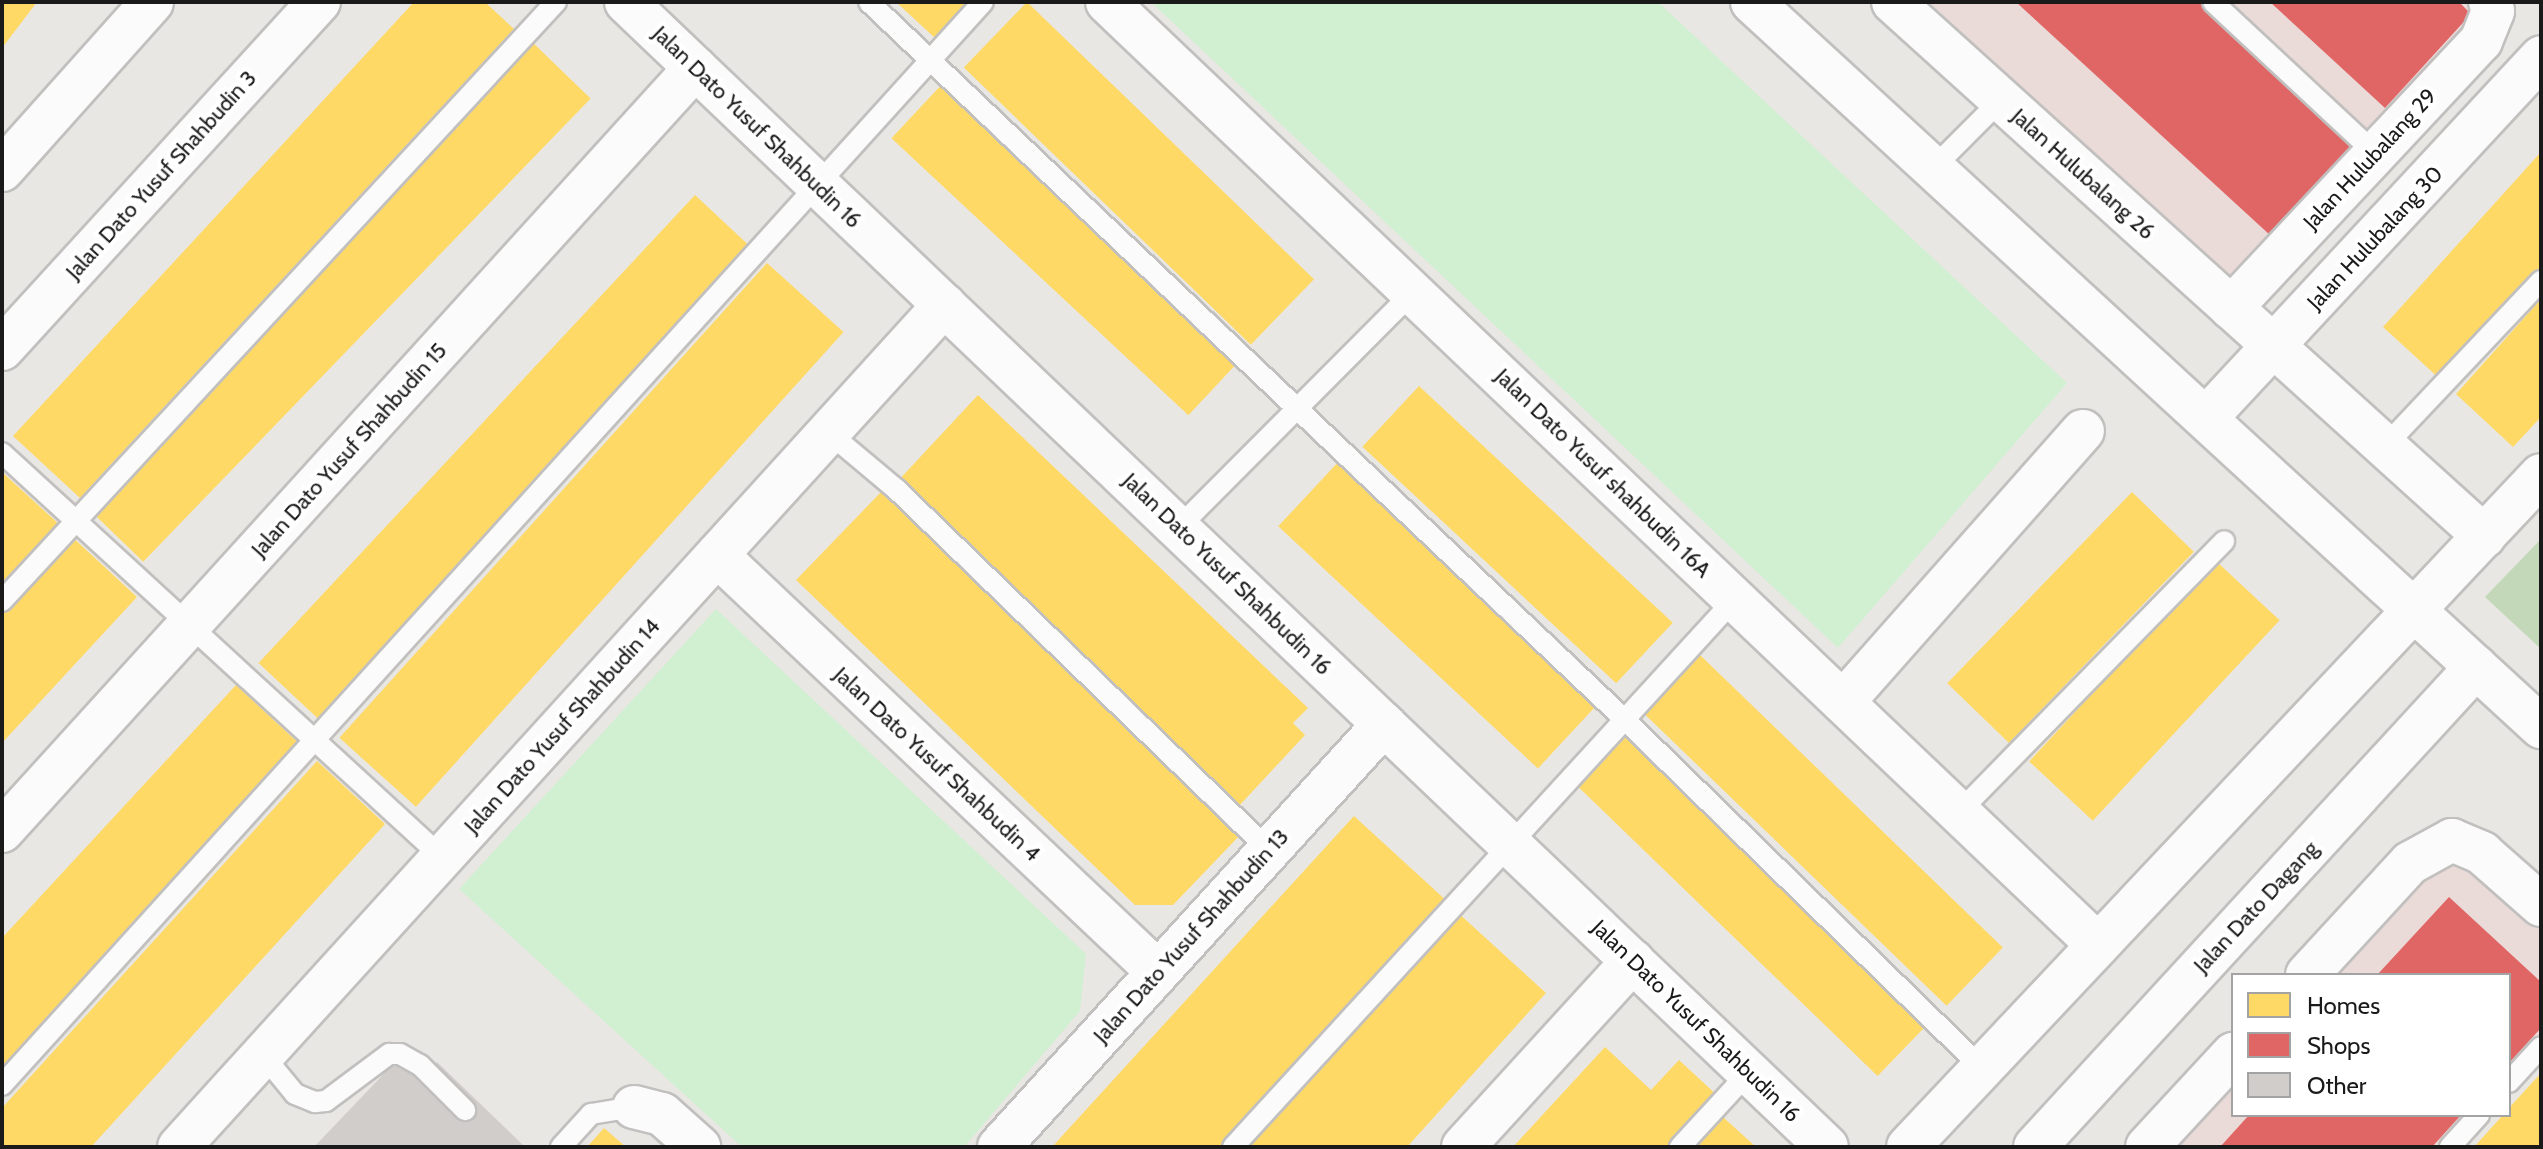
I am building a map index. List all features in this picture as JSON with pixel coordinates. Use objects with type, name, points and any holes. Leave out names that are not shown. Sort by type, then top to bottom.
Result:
[{"type":"street","name":"Jalan Dato Yusuf Shahbudin 3","points":[[2,349],[319,2]]},
{"type":"street","name":"Jalan Dato Yusuf Shahbudin 16","points":[[626,2],[1827,1147]]},
{"type":"street","name":"Jalan Dato Yusuf shahbudin 16A","points":[[1107,2],[2098,945]]},
{"type":"street","points":[[1752,2],[2541,727]]},
{"type":"street","name":"Jalan Hulubalang 26","points":[[1893,2],[2383,448],[2484,536]]},
{"type":"street","name":"Jalan Hulubalang 29","points":[[2231,308],[2481,41],[2493,11],[2490,2]]},
{"type":"street","points":[[8,152],[147,4]]},
{"type":"street","name":"Jalan Hulubalang 30","points":[[2207,417],[2541,57]]},
{"type":"street","name":"Jalan Dato Yusuf Shahbudin 15","points":[[2,831],[695,68]]},
{"type":"street","name":"Jalan Dato Yusuf Shahbudin 14","points":[[179,1147],[944,305]]},
{"type":"street","points":[[1843,702],[2083,431]]},
{"type":"street","points":[[1908,1147],[2541,475]]},
{"type":"street","name":"Jalan Dato Yusuf Shahbudin 4","points":[[717,555],[1158,972]]},
{"type":"street","name":"Jalan Dato Dagang","points":[[2035,1147],[2476,667]]},
{"type":"street","name":"Jalan Dato Yusuf Shahbudin 13","points":[[999,1147],[1384,724]]},
{"type":"street","points":[[2309,973],[2410,863],[2452,840],[2482,853],[2541,905]]},
{"type":"street","points":[[1463,1147],[1633,961]]},
{"type":"street","points":[[2147,1147],[2231,1056]]},
{"type":"street","points":[[634,1107],[662,1114],[699,1147]]},
{"type":"lane","points":[[2,601],[556,2]]},
{"type":"lane","points":[[869,2],[1623,718],[1982,1068]]},
{"type":"lane","points":[[2,1085],[820,187],[983,2]]},
{"type":"lane","points":[[2213,2],[2376,154]]},
{"type":"lane","points":[[1934,167],[2001,100]]},
{"type":"lane","points":[[2383,448],[2541,281]]},
{"type":"lane","points":[[1178,528],[1413,292]]},
{"type":"lane","points":[[828,432],[897,490],[1269,850]]},
{"type":"lane","points":[[2,453],[442,857]]},
{"type":"lane","points":[[1959,812],[2224,541]]},
{"type":"lane","points":[[1233,1147],[1508,842],[1735,599]]},
{"type":"lane","points":[[2511,1080],[2541,1047]]},
{"type":"lane","points":[[263,1055],[295,1094],[315,1102],[326,1101],[389,1054],[400,1054],[420,1065],[465,1110]]},
{"type":"lane","points":[[1680,1147],[1749,1072]]},
{"type":"lane","points":[[561,1147],[591,1114],[634,1107]]},
{"type":"lane","points":[[2450,1147],[2477,1117]]},
{"type":"shaded area","points":[[1915,2],[2474,2],[2467,35],[2232,287]]},
{"type":"shaded area","points":[[2453,856],[2477,867],[2541,926],[2541,1033],[2511,1066],[2511,973],[2329,973],[2421,874]]},
{"type":"shaded area","points":[[2231,1079],[2231,1117],[2463,1117],[2435,1147],[2168,1147]]},
{"type":"green space","points":[[1151,2],[1658,2],[2067,383],[1838,648]]},
{"type":"green space","points":[[2541,539],[2541,649],[2485,597]]},
{"type":"green space","points":[[716,609],[1086,954],[1080,1011],[964,1147],[742,1147],[459,889]]},
{"type":"building: Homes","points":[[2,2],[37,2],[2,48]]},
{"type":"building: Homes","points":[[414,2],[485,2],[514,29],[80,498],[13,436]]},
{"type":"building: Homes","points":[[896,2],[968,2],[935,38]]},
{"type":"building: Homes","points":[[1027,2],[1314,279],[1251,345],[964,67]]},
{"type":"building: Homes","points":[[528,38],[591,98],[143,562],[81,501]]},
{"type":"building: Homes","points":[[944,82],[1241,359],[1188,415],[891,138]]},
{"type":"building: Homes","points":[[2541,152],[2541,269],[2441,380],[2383,327]]},
{"type":"building: Homes","points":[[695,195],[758,254],[321,722],[259,663]]},
{"type":"building: Homes","points":[[767,263],[844,332],[416,807],[339,738]]},
{"type":"building: Homes","points":[[2541,299],[2541,417],[2513,447],[2456,394]]},
{"type":"building: Homes","points":[[1419,386],[1673,623],[1616,683],[1362,447]]},
{"type":"building: Homes","points":[[978,395],[1308,708],[1293,723],[1305,735],[1238,807],[896,483]]},
{"type":"building: Homes","points":[[1341,459],[1601,701],[1538,768],[1278,526]]},
{"type":"building: Homes","points":[[2,472],[61,526],[2,589]]},
{"type":"building: Homes","points":[[884,489],[1242,833],[1173,905],[1135,905],[796,580]]},
{"type":"building: Homes","points":[[2132,492],[2194,552],[2009,743],[1947,683]]},
{"type":"building: Homes","points":[[69,534],[137,597],[2,743],[2,607]]},
{"type":"building: Homes","points":[[2216,561],[2280,620],[2093,821],[2029,761]]},
{"type":"building: Homes","points":[[1700,655],[2003,947],[1947,1006],[1644,713]]},
{"type":"building: Homes","points":[[236,685],[305,749],[2,1076],[2,938]]},
{"type":"building: Homes","points":[[1629,733],[1929,1023],[1878,1076],[1578,786]]},
{"type":"building: Homes","points":[[317,761],[385,824],[91,1147],[2,1147],[2,1108]]},
{"type":"building: Homes","points":[[1354,816],[1449,903],[1227,1147],[1052,1147]]},
{"type":"building: Homes","points":[[1456,911],[1546,993],[1407,1147],[1241,1147]]},
{"type":"building: Homes","points":[[1605,1047],[1651,1090],[1679,1060],[1720,1098],[1675,1147],[1513,1147]]},
{"type":"building: Homes","points":[[2541,1073],[2541,1147],[2474,1147],[2501,1117],[2511,1117],[2511,1106]]},
{"type":"building: Homes","points":[[1723,1117],[1756,1147],[1696,1147]]},
{"type":"building: Homes","points":[[604,1128],[626,1147],[587,1147]]},
{"type":"building: Shops","points":[[2016,2],[2203,2],[2356,143],[2271,236]]},
{"type":"building: Shops","points":[[2270,2],[2459,2],[2471,14],[2385,108]]},
{"type":"building: Shops","points":[[2449,897],[2541,982],[2541,1028],[2511,1061],[2511,973],[2379,973]]},
{"type":"building: Shops","points":[[2247,1117],[2459,1117],[2432,1147],[2220,1147]]},
{"type":"building: Other","points":[[398,1059],[420,1080],[437,1062],[525,1147],[314,1147]]}]
